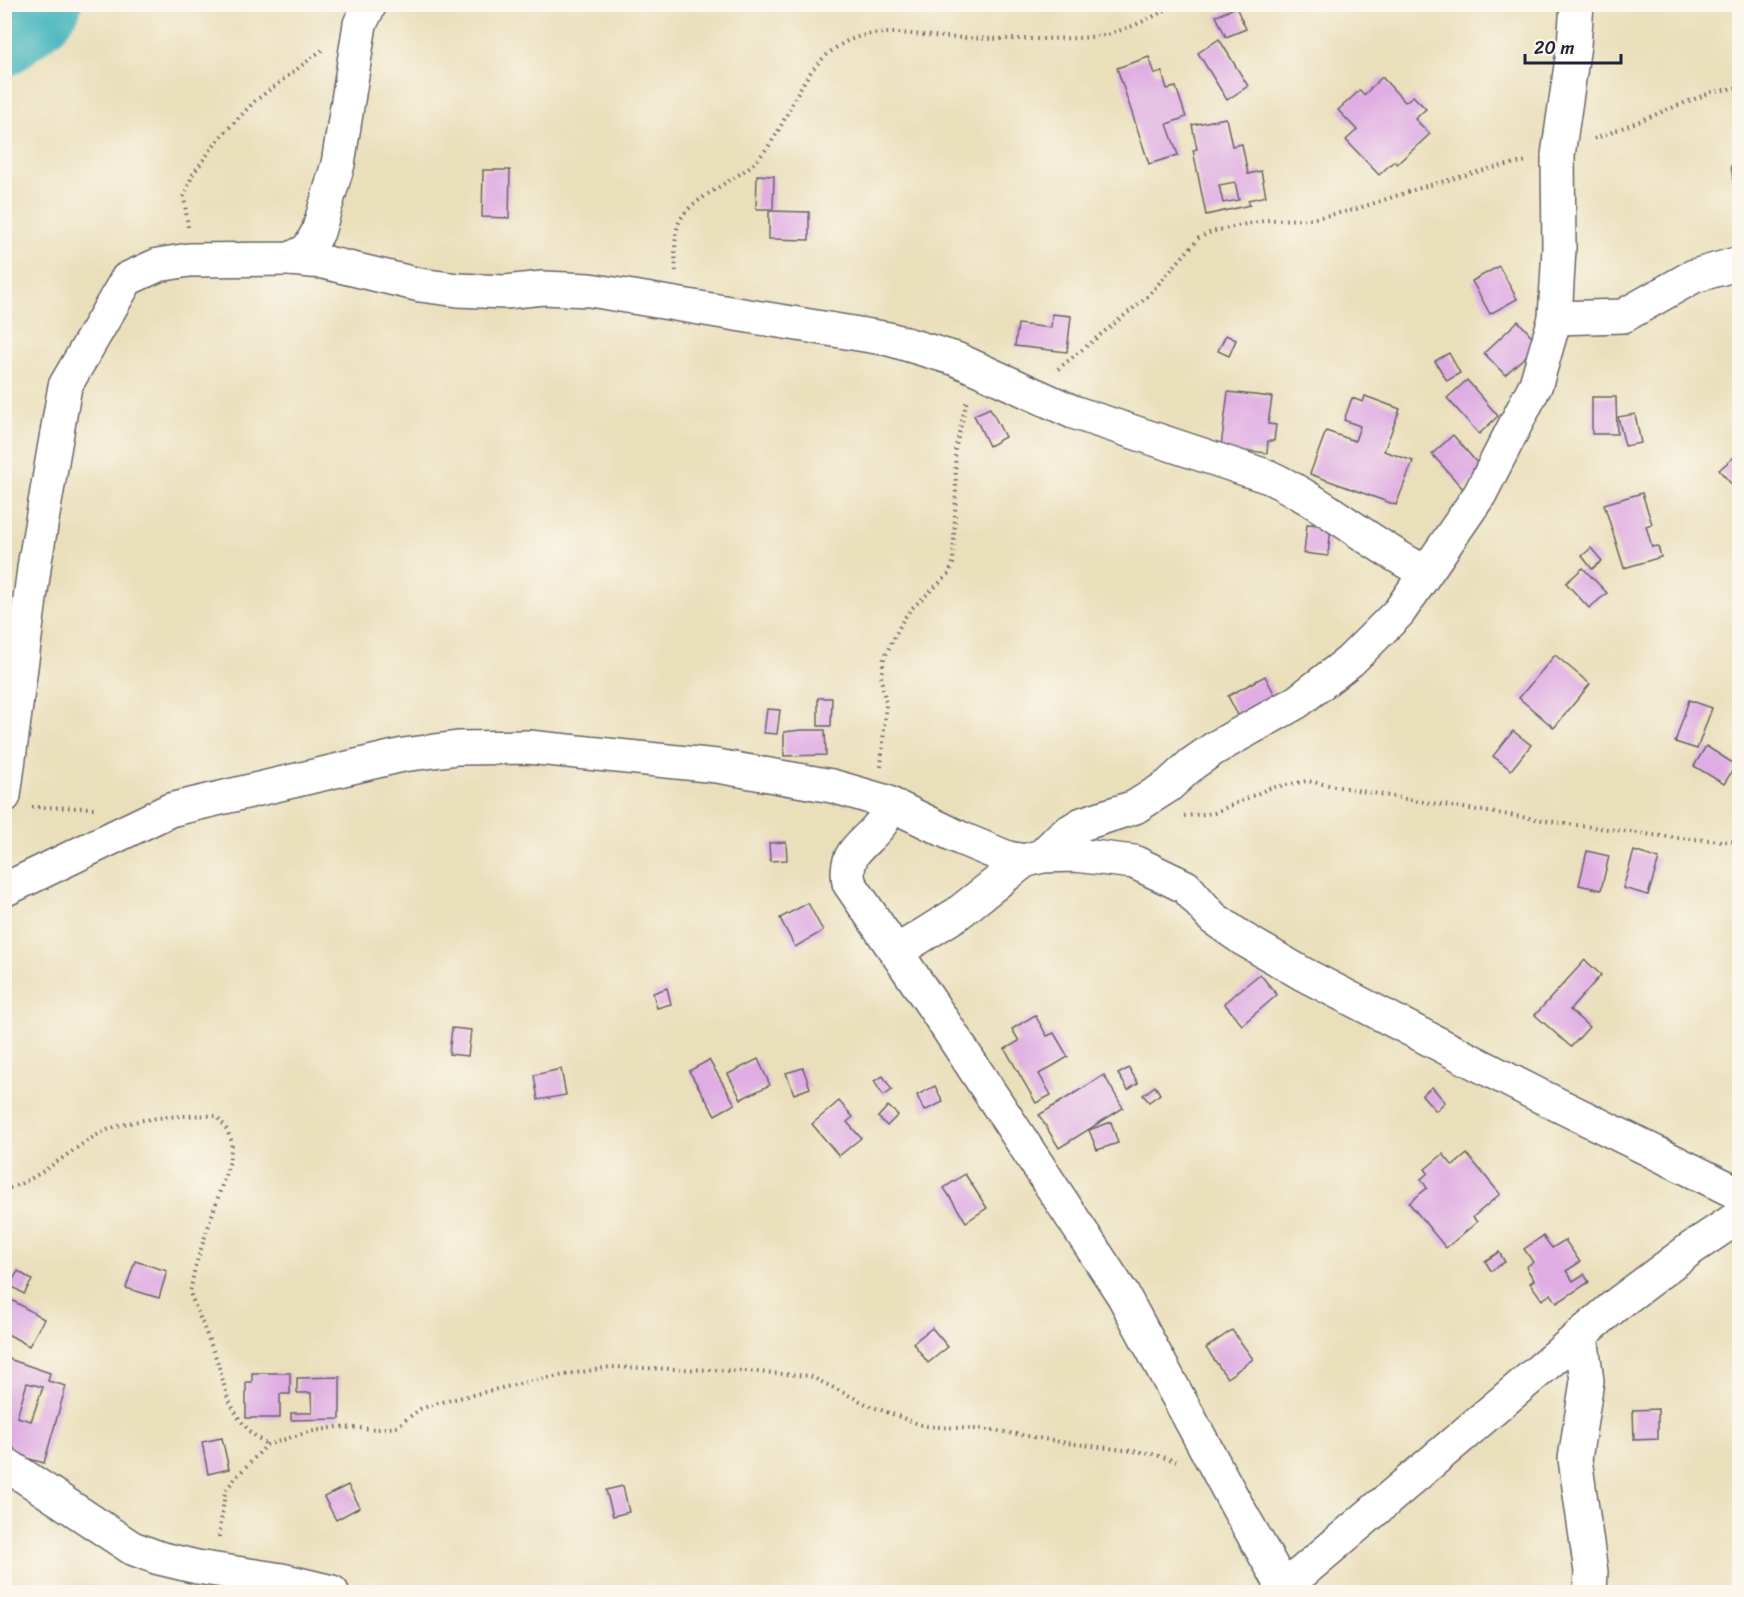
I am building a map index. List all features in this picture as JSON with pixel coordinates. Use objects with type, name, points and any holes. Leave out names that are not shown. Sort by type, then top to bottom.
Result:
[{"type":"street","points":[[896,952],[957,914],[1062,836],[1082,824],[1135,807],[1168,786],[1192,764],[1215,748],[1297,702],[1350,661],[1400,612],[1480,494],[1536,384],[1555,318],[1559,248],[1558,155],[1574,45],[1577,4]]},
{"type":"street","points":[[290,259],[308,250],[318,232],[338,164],[365,14]]},
{"type":"street","points":[[16,801],[35,561],[65,386],[127,279],[158,265],[189,260],[290,259],[323,262],[420,285],[458,290],[505,292],[543,288],[590,290],[889,339],[978,368],[1073,412],[1269,477],[1296,489],[1396,558],[1425,572]]},
{"type":"street","points":[[1555,318],[1623,316],[1694,276],[1740,263]]},
{"type":"street","points":[[4,890],[170,810],[404,756],[458,748],[528,747],[717,766],[832,786],[887,803],[1008,858],[1094,856],[1134,862],[1186,887],[1213,918],[1243,939],[1303,974],[1534,1093],[1740,1194]]},
{"type":"street","points":[[887,803],[883,821],[860,844],[847,870],[849,883],[1123,1295],[1282,1590],[1616,1305],[1692,1248],[1740,1216]]},
{"type":"street","points":[[1581,1336],[1587,1381],[1575,1459],[1591,1572],[1590,1593]]},
{"type":"street","points":[[4,1463],[132,1548],[159,1558],[214,1570],[282,1580],[332,1593]]},
{"type":"path","points":[[690,306],[676,273],[675,252],[679,224],[687,209],[753,164],[767,149],[805,78],[822,56],[856,37],[877,33],[987,40],[1082,38],[1107,34],[1131,26],[1175,4]]},
{"type":"path","points":[[1737,4],[1740,26]]},
{"type":"path","points":[[189,260],[188,221],[184,196],[193,174],[222,135],[255,101],[365,14]]},
{"type":"path","points":[[1031,392],[1146,298],[1199,237],[1246,224],[1269,220],[1311,219],[1353,210],[1488,168],[1558,155],[1712,92],[1740,87]]},
{"type":"path","points":[[887,803],[880,786],[886,704],[880,678],[884,658],[910,610],[949,574],[953,563],[955,450],[978,368]]},
{"type":"path","points":[[1135,807],[1166,816],[1214,813],[1270,788],[1307,782],[1561,823],[1677,838],[1740,842]]},
{"type":"path","points":[[16,801],[96,808]]},
{"type":"path","points":[[4,1190],[33,1176],[101,1132],[126,1124],[192,1114],[216,1116],[225,1126],[232,1142],[229,1164],[195,1267],[190,1293],[217,1360],[228,1399],[237,1417],[249,1431],[267,1445]]},
{"type":"path","points":[[214,1570],[225,1492],[235,1478],[267,1445],[308,1432],[338,1427],[378,1429],[396,1427],[420,1409],[438,1403],[531,1381],[610,1367],[745,1371],[810,1376],[868,1405],[924,1426],[993,1430],[1067,1443],[1149,1453],[1194,1466],[1222,1478]]},
{"type":"building","points":[[1236,7],[1246,29],[1226,37],[1216,16]]},
{"type":"building","points":[[1219,39],[1248,86],[1227,100],[1198,53]]},
{"type":"building","points":[[1149,57],[1155,74],[1162,72],[1167,89],[1176,87],[1186,117],[1167,124],[1178,155],[1149,164],[1117,68]]},
{"type":"building","points":[[1382,77],[1405,102],[1413,96],[1426,109],[1415,119],[1430,134],[1397,164],[1394,161],[1379,175],[1346,140],[1357,130],[1338,110],[1360,90],[1364,95]]},
{"type":"building","points":[[1226,118],[1232,146],[1242,144],[1248,174],[1261,171],[1266,196],[1248,200],[1250,205],[1206,215],[1193,150],[1197,149],[1192,125]],"holes":[[[1235,182],[1239,200],[1223,203],[1219,185]]]},
{"type":"building","points":[[1740,165],[1740,201],[1737,201],[1731,166]]},
{"type":"building","points":[[483,170],[510,170],[509,218],[482,217]]},
{"type":"building","points":[[757,175],[774,176],[773,209],[756,209]]},
{"type":"building","points":[[769,211],[809,212],[809,240],[769,239]]},
{"type":"building","points":[[1499,266],[1517,299],[1490,314],[1472,281]]},
{"type":"building","points":[[1052,314],[1071,316],[1067,352],[1015,346],[1018,324],[1051,328]]},
{"type":"building","points":[[1518,321],[1539,344],[1505,375],[1484,353]]},
{"type":"building","points":[[1226,335],[1236,340],[1229,356],[1218,351]]},
{"type":"building","points":[[1449,353],[1460,373],[1447,381],[1435,361]]},
{"type":"building","points":[[1467,380],[1498,416],[1479,434],[1447,398]]},
{"type":"building","points":[[1228,392],[1272,397],[1268,424],[1276,425],[1274,441],[1268,441],[1267,453],[1249,451],[1248,457],[1220,454]]},
{"type":"building","points":[[1365,396],[1400,409],[1384,451],[1413,461],[1396,505],[1310,474],[1326,431],[1355,441],[1360,426],[1344,420],[1352,398],[1363,402]]},
{"type":"building","points":[[1592,397],[1616,397],[1617,434],[1592,434]]},
{"type":"building","points":[[990,408],[1005,437],[989,446],[974,415]]},
{"type":"building","points":[[1635,414],[1641,443],[1625,446],[1618,417]]},
{"type":"building","points":[[1453,435],[1484,471],[1463,489],[1432,454]]},
{"type":"building","points":[[1740,452],[1740,482],[1734,487],[1719,470]]},
{"type":"building","points":[[1642,493],[1652,524],[1646,526],[1652,547],[1658,546],[1661,557],[1624,568],[1604,504]]},
{"type":"building","points":[[1307,524],[1331,526],[1328,556],[1304,553]]},
{"type":"building","points":[[1591,548],[1602,561],[1592,569],[1582,556]]},
{"type":"building","points":[[1583,568],[1607,593],[1589,608],[1566,583]]},
{"type":"building","points":[[1555,655],[1590,684],[1554,728],[1519,698]]},
{"type":"building","points":[[1265,676],[1279,703],[1242,723],[1228,696]]},
{"type":"building","points":[[818,698],[832,698],[831,726],[818,726]]},
{"type":"building","points":[[1689,700],[1712,708],[1697,749],[1675,742]]},
{"type":"building","points":[[767,709],[780,710],[777,734],[764,733]]},
{"type":"building","points":[[825,730],[826,755],[784,756],[784,732]]},
{"type":"building","points":[[1513,731],[1531,745],[1511,770],[1493,756]]},
{"type":"building","points":[[1706,746],[1736,765],[1724,784],[1694,766]]},
{"type":"building","points":[[786,842],[787,860],[770,861],[769,843]]},
{"type":"building","points":[[1587,851],[1609,856],[1601,890],[1579,885]]},
{"type":"building","points":[[1634,851],[1659,859],[1648,895],[1623,888]]},
{"type":"building","points":[[808,903],[823,931],[795,947],[780,918]]},
{"type":"building","points":[[1585,960],[1601,975],[1570,1010],[1589,1027],[1571,1047],[1535,1015]]},
{"type":"building","points":[[1260,974],[1277,995],[1242,1025],[1224,1003]]},
{"type":"building","points":[[667,988],[671,1004],[657,1008],[653,993]]},
{"type":"building","points":[[1035,1015],[1047,1036],[1054,1033],[1068,1057],[1039,1074],[1051,1095],[1036,1103],[1005,1049],[1019,1041],[1012,1029]]},
{"type":"building","points":[[452,1028],[471,1030],[468,1056],[449,1054]]},
{"type":"building","points":[[758,1059],[770,1085],[741,1099],[728,1074]]},
{"type":"building","points":[[709,1060],[735,1104],[715,1115],[689,1071]]},
{"type":"building","points":[[803,1068],[810,1088],[794,1094],[786,1073]]},
{"type":"building","points":[[1129,1068],[1138,1083],[1128,1090],[1118,1074]]},
{"type":"building","points":[[561,1069],[566,1095],[538,1100],[534,1075]]},
{"type":"building","points":[[1104,1075],[1123,1108],[1059,1148],[1039,1115]]},
{"type":"building","points":[[883,1076],[892,1090],[883,1096],[874,1081]]},
{"type":"building","points":[[935,1086],[943,1102],[924,1111],[917,1095]]},
{"type":"building","points":[[1155,1086],[1160,1094],[1149,1102],[1143,1095]]},
{"type":"building","points":[[1432,1087],[1445,1102],[1436,1111],[1422,1095]]},
{"type":"building","points":[[839,1101],[853,1117],[847,1122],[861,1138],[839,1156],[812,1124]]},
{"type":"building","points":[[888,1106],[898,1115],[887,1126],[878,1117]]},
{"type":"building","points":[[1111,1122],[1118,1143],[1097,1150],[1089,1130]]},
{"type":"building","points":[[1443,1154],[1453,1166],[1467,1154],[1500,1194],[1473,1217],[1477,1222],[1446,1248],[1409,1203],[1427,1188],[1421,1179],[1428,1173],[1425,1169]]},
{"type":"building","points":[[965,1174],[987,1208],[966,1222],[944,1188]]},
{"type":"building","points":[[1543,1236],[1552,1248],[1565,1240],[1580,1262],[1566,1271],[1573,1281],[1584,1274],[1589,1282],[1557,1303],[1551,1294],[1542,1300],[1530,1283],[1534,1280],[1526,1267],[1533,1262],[1524,1249]]},
{"type":"building","points":[[1499,1252],[1505,1262],[1491,1271],[1485,1261]]},
{"type":"building","points":[[135,1261],[167,1271],[159,1298],[126,1288]]},
{"type":"building","points":[[18,1271],[32,1280],[24,1294],[10,1285]]},
{"type":"building","points":[[5,1296],[44,1319],[29,1346],[4,1332]]},
{"type":"building","points":[[932,1328],[948,1347],[928,1363],[913,1343]]},
{"type":"building","points":[[1232,1330],[1253,1359],[1227,1378],[1206,1348]]},
{"type":"building","points":[[9,1359],[50,1373],[48,1381],[66,1386],[44,1463],[12,1454],[14,1448],[4,1445],[6,1436],[4,1435],[4,1375]],"holes":[[[27,1383],[43,1387],[31,1421],[17,1417]]]},
{"type":"building","points":[[252,1373],[290,1373],[290,1394],[280,1394],[280,1418],[246,1418],[246,1382],[252,1382]]},
{"type":"building","points":[[340,1377],[340,1419],[291,1420],[291,1413],[312,1413],[311,1393],[297,1393],[297,1378]]},
{"type":"building","points":[[1658,1409],[1658,1439],[1634,1440],[1633,1410]]},
{"type":"building","points":[[222,1438],[229,1469],[208,1474],[202,1442]]},
{"type":"building","points":[[348,1485],[360,1507],[336,1520],[324,1497]]},
{"type":"building","points":[[623,1486],[629,1512],[613,1516],[606,1490]]},
{"type":"waterway","points":[[4,48],[42,19],[53,4]]}]
